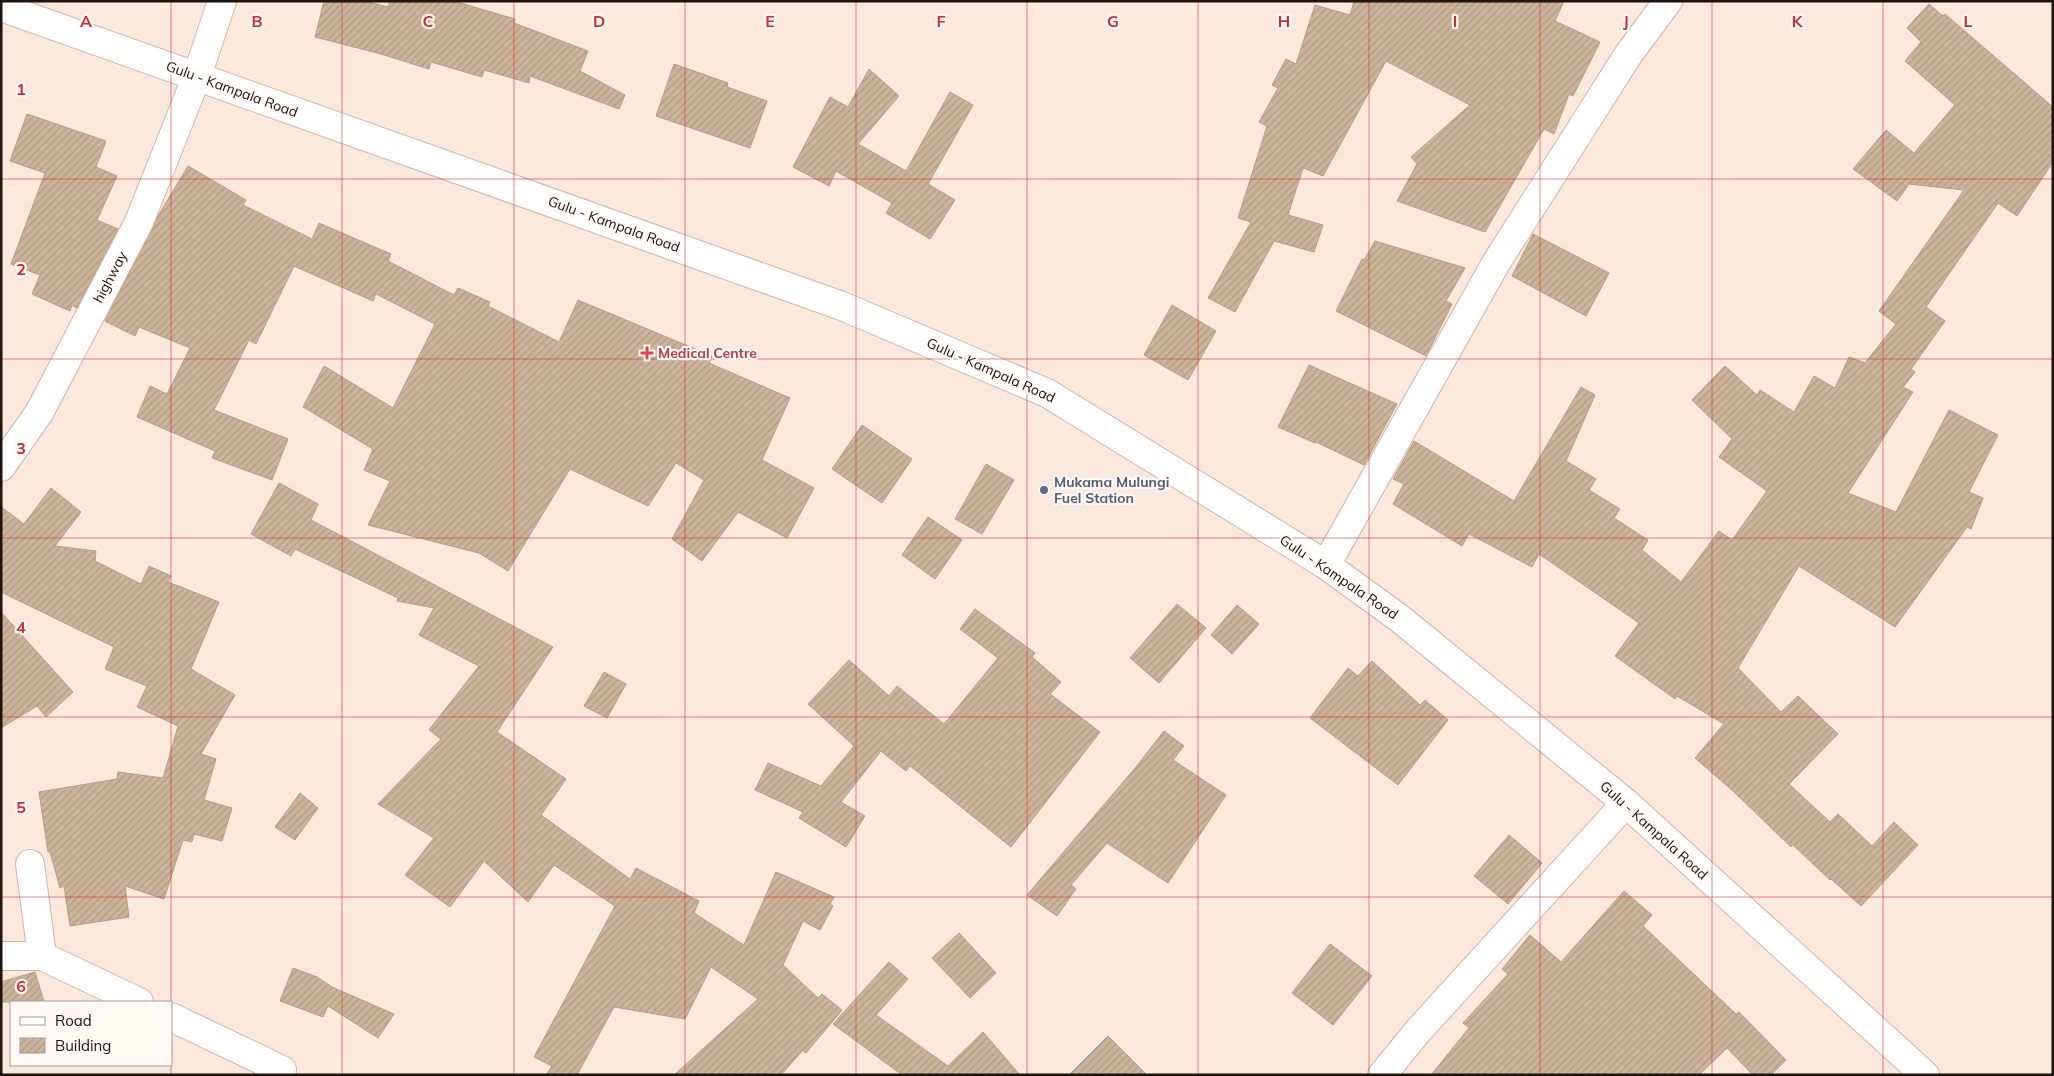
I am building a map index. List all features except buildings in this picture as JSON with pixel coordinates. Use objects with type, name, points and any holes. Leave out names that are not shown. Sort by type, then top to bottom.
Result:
[{"type":"main road","name":"highway","points":[[1,467],[39,413],[139,222],[197,76],[222,1]]},
{"type":"main road","points":[[1326,565],[1496,263],[1628,54],[1668,1]]},
{"type":"main road","name":"Gulu - Kampala Road","points":[[1,7],[842,306],[1047,393],[1326,565],[1399,618],[1626,803],[1924,1075]]},
{"type":"main road","points":[[1382,1075],[1418,1031],[1626,803]]},
{"type":"main road","points":[[30,864],[42,956]]},
{"type":"main road","points":[[1,956],[42,956],[137,1001]]},
{"type":"main road","points":[[172,1017],[282,1070]]},
{"type":"place","name":"Medical Centre","points":[[647,353]]},
{"type":"place","name":"Mukama Mulungi Fuel Station","points":[[1044,490]]}]
